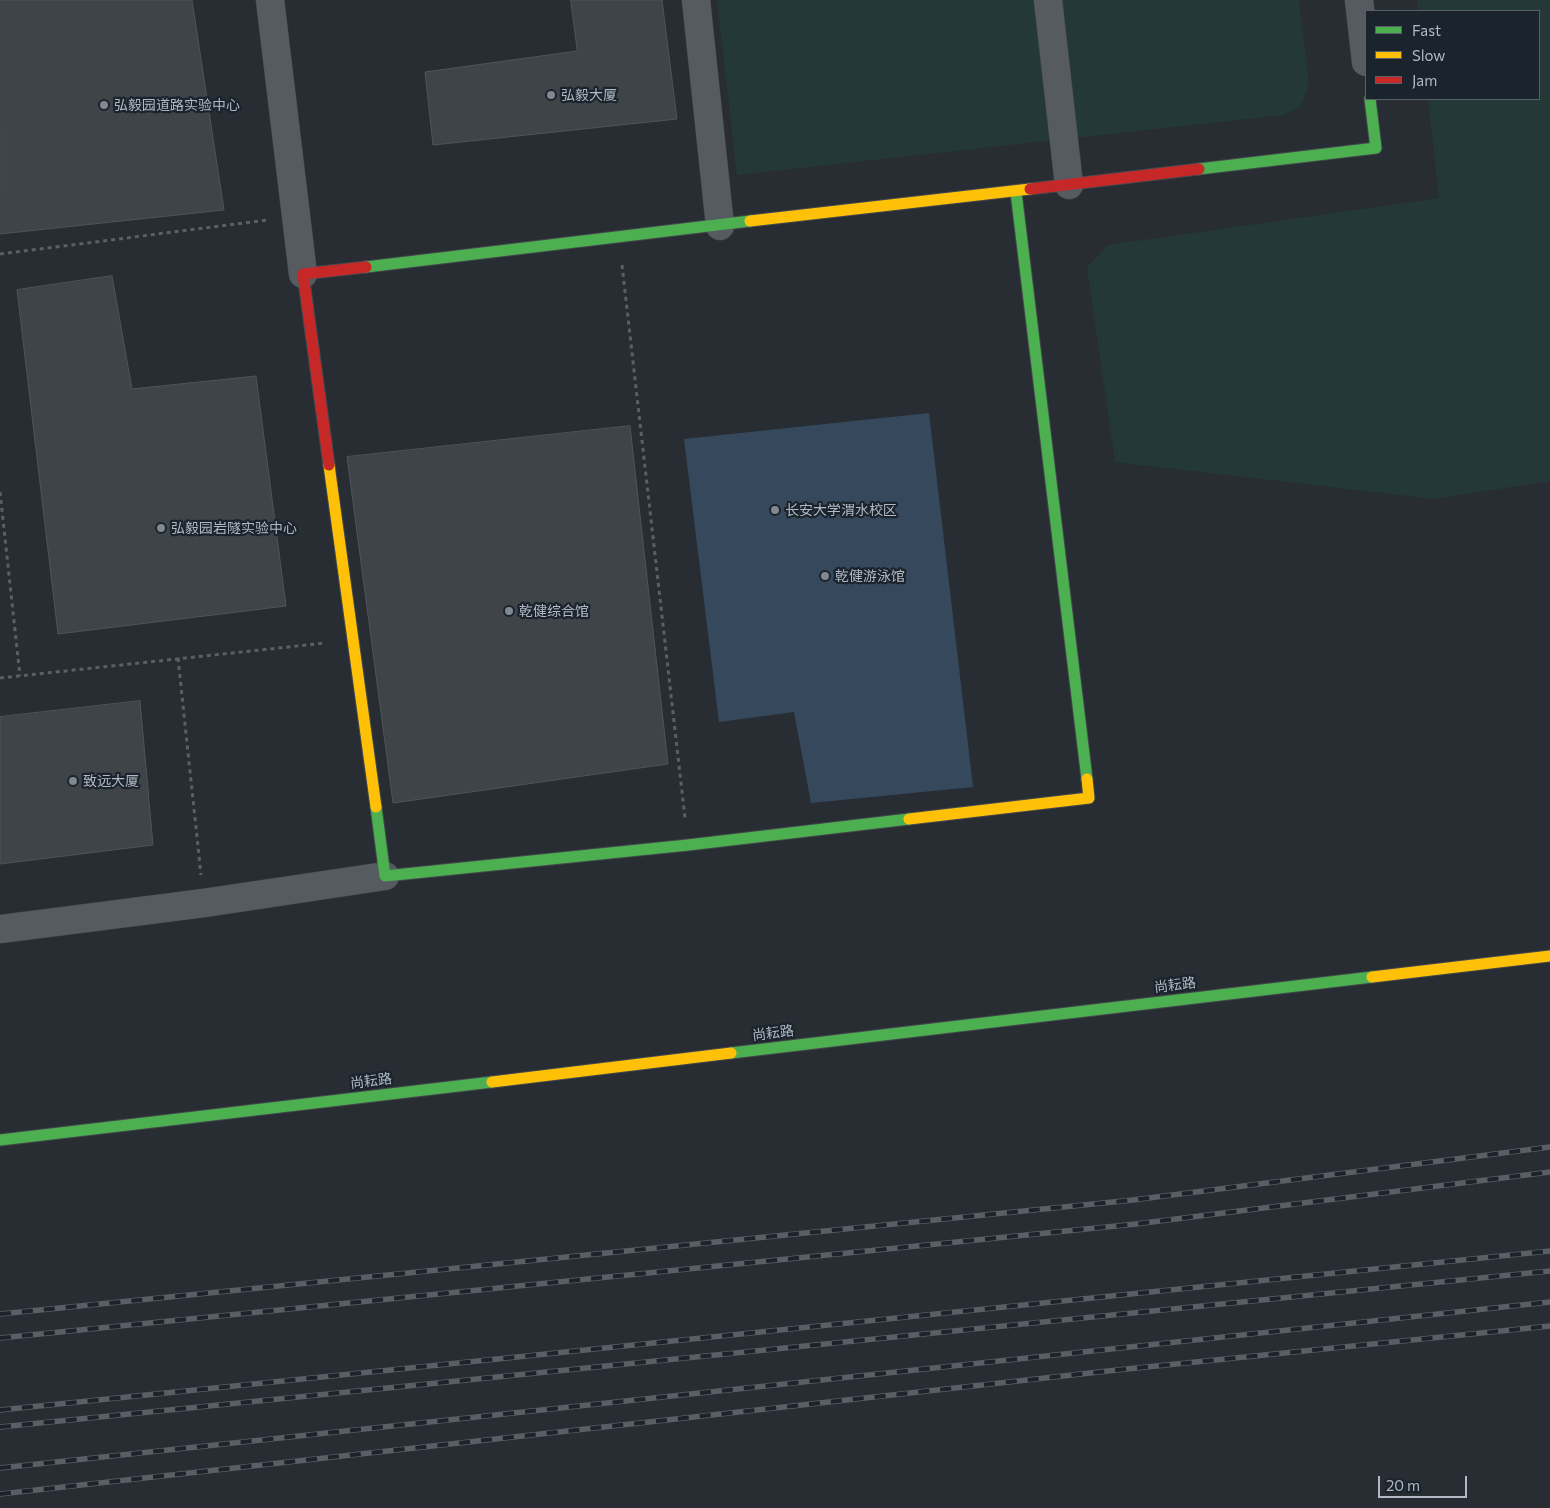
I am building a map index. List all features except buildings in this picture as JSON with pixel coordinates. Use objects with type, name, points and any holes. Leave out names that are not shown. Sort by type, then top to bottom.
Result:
[{"type":"street","points":[[270,0],[302,274],[385,876]]},
{"type":"street","points":[[696,0],[720,226]]},
{"type":"street","points":[[1048,0],[1069,185]]},
{"type":"street","points":[[1359,0],[1365,53]]},
{"type":"street","points":[[302,274],[1016,192],[1376,148],[1370,100]]},
{"type":"street","points":[[0,929],[204,903],[385,876],[688,845],[1089,798],[1016,192]]},
{"type":"street","name":"尚耘路","points":[[0,1140],[1550,956]]},
{"type":"path","points":[[0,254],[296,217]]},
{"type":"path","points":[[619,237],[688,845]]},
{"type":"path","points":[[0,492],[20,676]]},
{"type":"path","points":[[0,678],[353,640]]},
{"type":"path","points":[[178,658],[204,903]]},
{"type":"shaded area","points":[[717,0],[1299,0],[1309,84],[1301,106],[1283,115],[737,175]]},
{"type":"shaded area","points":[[1417,0],[1550,0],[1550,481],[1435,499],[1115,462],[1087,267],[1108,245],[1439,198],[1428,100],[1540,100],[1540,10],[1418,10]]},
{"type":"water","name":"乾健游泳馆","points":[[929,413],[973,787],[811,803],[794,712],[719,722],[684,439]]},
{"type":"railway","points":[[0,1314],[1133,1200],[1550,1147]]},
{"type":"railway","points":[[0,1338],[1136,1224],[1550,1172]]},
{"type":"railway","points":[[0,1410],[1550,1251]]},
{"type":"railway","points":[[0,1427],[1550,1271]]},
{"type":"railway","points":[[0,1468],[1550,1302]]},
{"type":"railway","points":[[0,1494],[1117,1370],[1550,1326]]},
{"type":"traffic: fast","points":[[1199,169],[1376,148],[1370,100]]},
{"type":"traffic: fast","points":[[1016,192],[1087,779]]},
{"type":"traffic: fast","points":[[366,267],[750,221]]},
{"type":"traffic: fast","points":[[376,807],[385,876],[688,845],[909,819]]},
{"type":"traffic: fast","points":[[731,1053],[1372,977]]},
{"type":"traffic: fast","points":[[0,1140],[492,1082]]},
{"type":"traffic: slow","points":[[750,221],[1030,189]]},
{"type":"traffic: slow","points":[[329,465],[376,807]]},
{"type":"traffic: slow","points":[[909,819],[1089,798],[1087,779]]},
{"type":"traffic: slow","points":[[1372,977],[1550,956]]},
{"type":"traffic: slow","points":[[492,1082],[731,1053]]},
{"type":"traffic: jam","points":[[1030,189],[1199,169]]},
{"type":"traffic: jam","points":[[329,465],[303,274],[366,267]]},
{"type":"place","name":"弘毅大厦","points":[[551,95]]},
{"type":"place","name":"弘毅园道路实验中心","points":[[104,105]]},
{"type":"place","name":"长安大学渭水校区","points":[[775,510]]},
{"type":"place","name":"弘毅园岩隧实验中心","points":[[161,528]]},
{"type":"place","name":"乾健游泳馆","points":[[825,576]]},
{"type":"place","name":"乾健综合馆","points":[[509,611]]},
{"type":"place","name":"致远大厦","points":[[73,781]]}]
